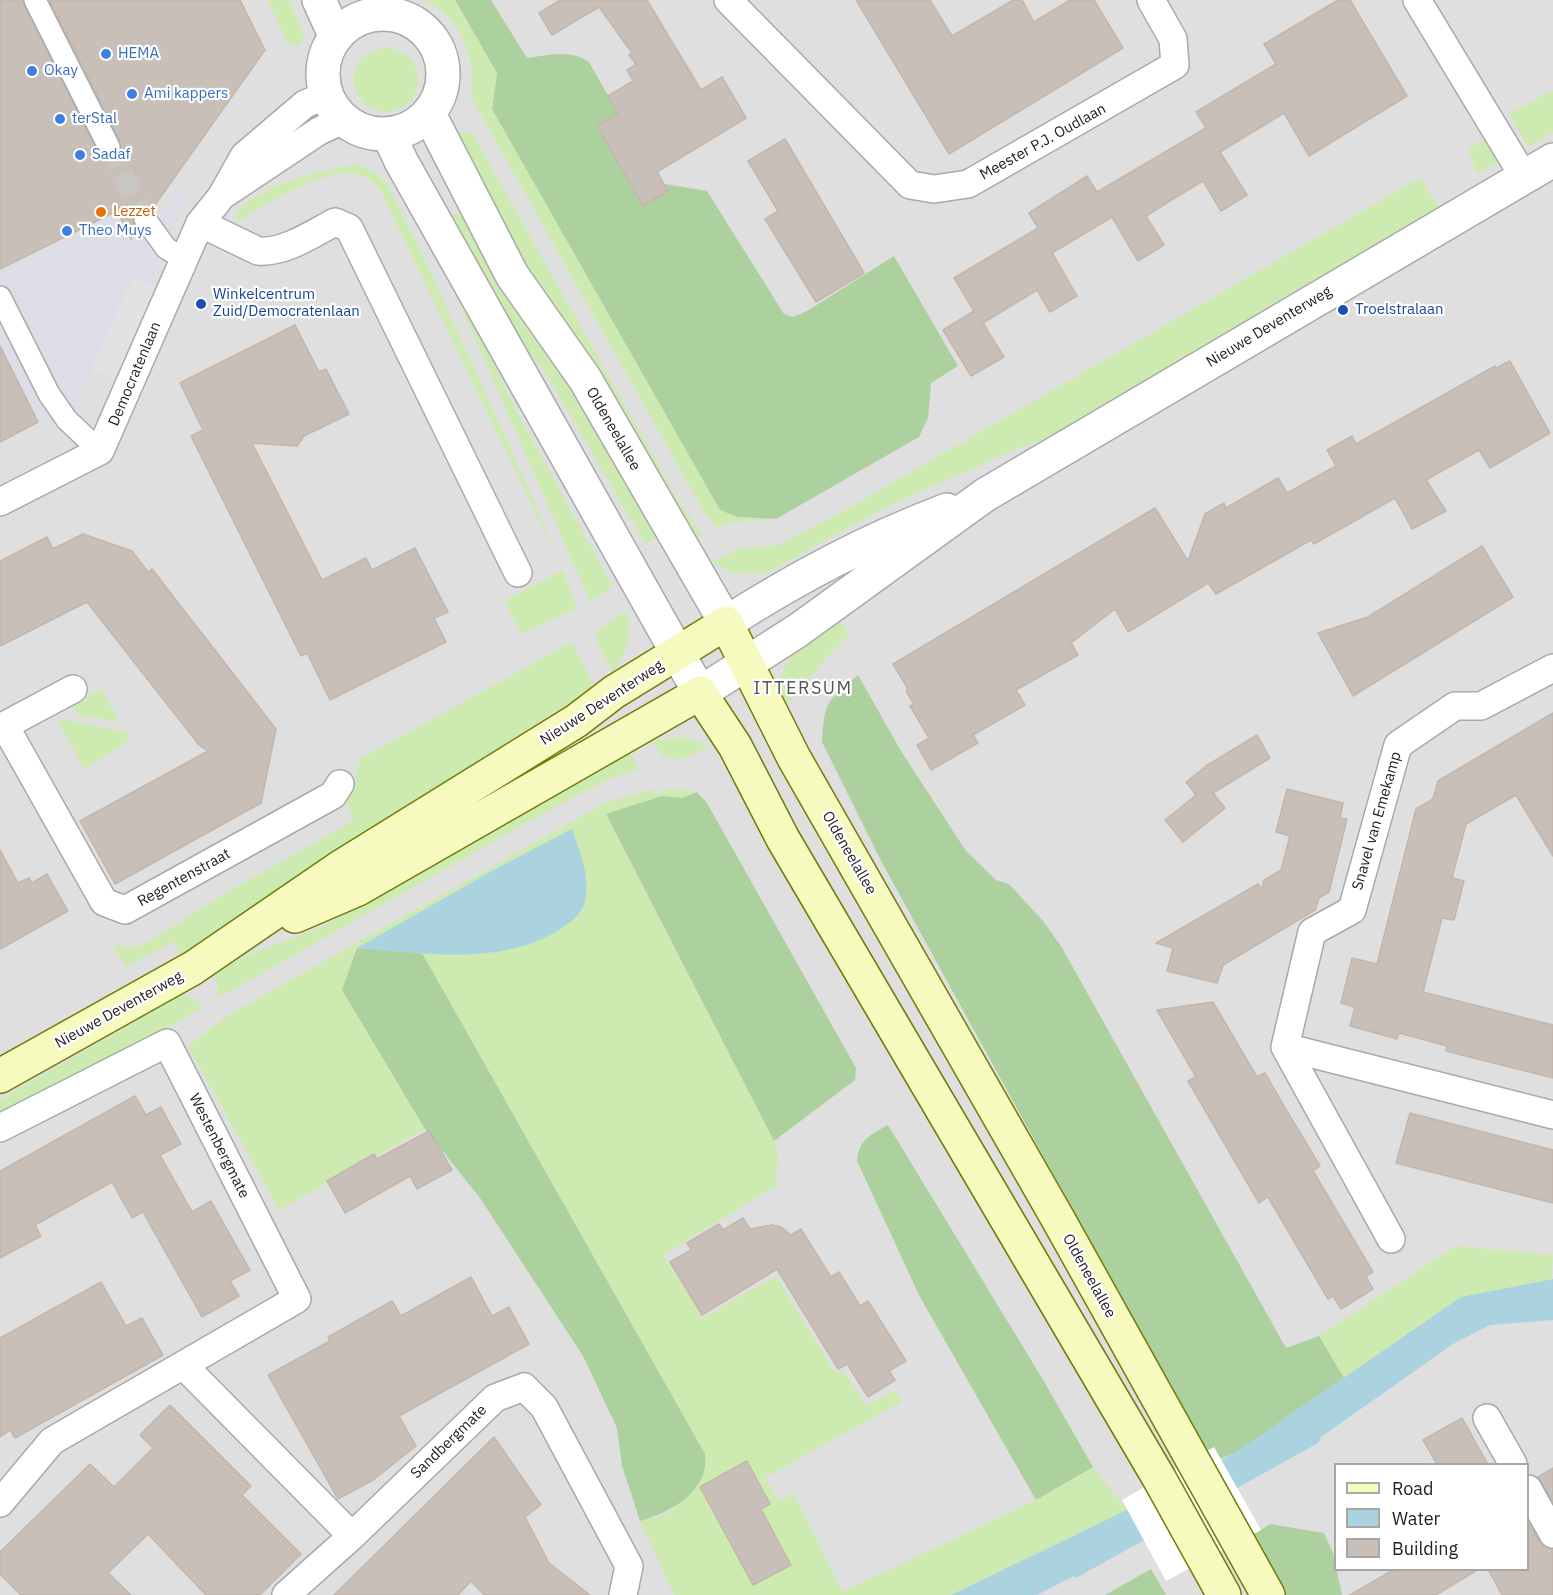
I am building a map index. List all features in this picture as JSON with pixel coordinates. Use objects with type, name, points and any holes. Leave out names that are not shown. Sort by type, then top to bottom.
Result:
[{"type":"main road","name":"Nieuwe Deventerweg","points":[[0,1076],[143,998],[236,941],[339,868],[576,722],[614,692],[726,623]]},
{"type":"main road","name":"Oldeneelallee","points":[[726,623],[794,758],[1058,1219],[1268,1595]]},
{"type":"main road","name":"Nieuwe Deventerweg","points":[[236,941],[358,889],[700,693]]},
{"type":"main road","points":[[700,693],[735,746],[783,839],[1159,1478],[1224,1595]]},
{"type":"street","points":[[35,0],[109,147]]},
{"type":"street","points":[[319,0],[335,35]]},
{"type":"street","name":"Meester P.J. Oudlaan","points":[[728,0],[910,185],[934,189],[968,184],[1175,65],[1173,39],[1150,0]]},
{"type":"street","points":[[1417,0],[1524,177]]},
{"type":"street","points":[[372,6],[416,22],[431,36],[441,55],[443,75],[439,96],[429,114],[411,128],[389,135],[364,132],[334,108],[322,67],[335,35],[372,6]]},
{"type":"street","name":"Democratenlaan","points":[[100,452],[200,223],[220,197],[244,156],[305,104],[334,108]]},
{"type":"street","name":"Oldeneelallee","points":[[429,114],[512,275],[585,380],[726,623]]},
{"type":"street","points":[[389,135],[700,693]]},
{"type":"street","name":"Nieuwe Deventerweg","points":[[700,693],[748,665],[908,553],[985,495],[1553,160]]},
{"type":"street","points":[[145,219],[166,248],[184,259]]},
{"type":"street","points":[[200,223],[258,251],[268,252],[280,250],[335,222],[349,228],[518,573]]},
{"type":"street","points":[[0,297],[49,394],[67,420],[100,452],[0,502]]},
{"type":"street","name":"Nieuwe Deventerweg","points":[[726,623],[789,582],[879,536],[985,495]]},
{"type":"street","name":"Snavel van Emekamp","points":[[1285,1047],[1312,932],[1352,910],[1398,745],[1455,706],[1481,706],[1553,668]]},
{"type":"street","name":"Regentenstraat","points":[[73,689],[3,727],[104,902],[125,910],[333,795],[340,784]]},
{"type":"street","name":"Westenbergmate","points":[[0,1128],[167,1043],[297,1299],[52,1440],[0,1503]]},
{"type":"street","points":[[1285,1047],[1553,1115]]},
{"type":"street","points":[[1285,1047],[1391,1239]]},
{"type":"street","points":[[184,1366],[352,1536]]},
{"type":"street","name":"Sandbergmate","points":[[286,1595],[352,1536],[495,1398],[524,1387],[544,1407],[629,1566],[623,1595]]},
{"type":"street","points":[[1487,1418],[1512,1463]]},
{"type":"street","points":[[1529,1492],[1553,1534]]},
{"type":"shaded area","points":[[0,0],[1553,0],[1553,1595],[0,1595]]},
{"type":"shaded area","points":[[179,193],[186,199],[150,284],[132,278],[90,370],[75,413],[56,429],[49,417],[38,422],[0,346],[0,257],[116,210],[131,239],[151,228]]},
{"type":"shaded area","points":[[132,277],[156,286],[115,380],[90,370]]},
{"type":"green space","points":[[268,0],[289,0],[304,36],[299,46],[287,43]]},
{"type":"green space","points":[[424,0],[454,0],[497,73],[492,109],[720,510],[759,519],[776,519],[728,523],[717,528],[704,512],[471,97],[471,68],[464,41],[448,17]]},
{"type":"green space","points":[[455,0],[491,0],[527,58],[567,54],[589,62],[658,183],[707,191],[784,314],[793,317],[807,311],[894,256],[958,366],[931,383],[928,418],[919,437],[776,519],[738,517],[720,510],[492,109],[497,73]]},
{"type":"green space","points":[[380,48],[392,48],[409,57],[416,68],[418,80],[416,92],[409,103],[392,112],[380,112],[368,107],[359,98],[354,86],[354,74],[359,62],[368,53]]},
{"type":"green space","points":[[1553,90],[1553,132],[1528,147],[1509,114]]},
{"type":"green space","points":[[459,131],[472,133],[676,496],[702,535],[691,544],[541,297],[452,142]]},
{"type":"green space","points":[[1490,135],[1502,159],[1477,174],[1468,150]]},
{"type":"green space","points":[[359,164],[376,174],[388,186],[420,249],[525,480],[560,563],[380,190],[366,178],[352,174],[336,175],[300,186],[238,221],[236,212],[249,201],[278,185],[293,179]]},
{"type":"green space","points":[[1420,178],[1441,210],[1063,434],[1022,447],[888,506],[765,574],[734,573],[711,562],[739,549],[778,545],[833,517]]},
{"type":"green space","points":[[466,210],[551,347],[659,536],[645,544],[548,377],[495,306],[446,218]]},
{"type":"green space","points":[[455,284],[517,412],[613,587],[590,601],[455,293]]},
{"type":"green space","points":[[563,570],[576,609],[521,634],[504,601]]},
{"type":"green space","points":[[626,611],[629,628],[627,643],[622,658],[613,673],[596,642],[598,630]]},
{"type":"green space","points":[[837,616],[850,635],[840,643],[783,707],[780,690],[781,676],[786,664],[802,644]]},
{"type":"green space","points":[[572,642],[593,683],[574,711],[181,956],[174,942],[126,967],[112,945],[136,947],[146,943],[226,893],[353,821],[346,799],[354,792],[360,759]]},
{"type":"green space","points":[[858,675],[901,751],[966,851],[996,880],[1009,884],[1043,921],[1061,946],[1286,1348],[1319,1336],[1344,1378],[1236,1452],[1220,1459],[1205,1451],[880,859],[822,742],[826,709],[834,696]]},
{"type":"green space","points":[[102,689],[119,722],[78,715],[72,705]]},
{"type":"green space","points":[[61,719],[127,732],[130,740],[84,769],[58,721]]},
{"type":"green space","points":[[677,737],[693,739],[709,747],[681,760],[662,756],[652,741]]},
{"type":"green space","points":[[629,751],[639,769],[605,781],[530,821],[219,998],[215,974],[245,956],[324,926]]},
{"type":"green space","points":[[652,789],[656,793],[672,789],[697,792],[682,798],[662,796],[606,815],[774,1141],[778,1155],[776,1186],[663,1255],[703,1318],[776,1276],[835,1373],[844,1372],[867,1406],[896,1390],[901,1402],[764,1478],[779,1501],[794,1494],[842,1592],[1036,1500],[1093,1467],[1127,1510],[951,1595],[674,1595],[640,1521],[663,1515],[685,1497],[698,1480],[705,1462],[705,1454],[422,953],[494,952],[587,882],[572,829],[497,868],[357,948],[342,990],[425,1129],[279,1210],[188,1046],[227,1016],[605,803]]},
{"type":"green space","points":[[697,792],[707,803],[856,1068],[855,1080],[774,1141],[606,814],[662,796],[682,798]]},
{"type":"green space","points":[[357,948],[422,953],[705,1454],[705,1467],[701,1479],[695,1489],[675,1506],[640,1521],[622,1466],[617,1428],[583,1356],[480,1198],[425,1129],[342,990]]},
{"type":"green space","points":[[183,994],[196,1000],[202,1008],[0,1121],[0,1100]]},
{"type":"green space","points":[[888,1125],[1042,1378],[1093,1467],[1036,1500],[920,1297],[857,1161],[860,1148],[867,1138]]},
{"type":"green space","points":[[1456,1246],[1553,1255],[1551,1280],[1461,1297],[1344,1378],[1319,1336]]},
{"type":"green space","points":[[1270,1524],[1324,1533],[1333,1553],[1334,1571],[1337,1571],[1342,1595],[1281,1595],[1249,1537]]},
{"type":"green space","points":[[1151,1569],[1166,1595],[1105,1595]]},
{"type":"water","points":[[572,829],[586,876],[584,905],[571,921],[543,938],[519,947],[465,954],[410,953],[357,948],[497,868]]},
{"type":"water","points":[[1553,1279],[1553,1320],[1490,1325],[1453,1344],[1321,1437],[1318,1443],[1076,1578],[1074,1576],[1037,1595],[951,1595],[1127,1510],[1236,1452],[1461,1297]]},
{"type":"pier","points":[[1214,1447],[1261,1530],[1166,1581],[1122,1500]]},
{"type":"building","points":[[0,0],[22,0],[98,153],[109,160],[120,153],[120,141],[49,0],[240,0],[265,50],[152,209],[143,206],[134,213],[132,221],[137,230],[131,239],[117,211],[0,269]]},
{"type":"building","points":[[560,0],[647,0],[701,90],[722,77],[746,118],[657,172],[668,191],[643,206],[597,126],[618,113],[608,96],[633,81],[627,70],[636,64],[629,55],[632,53],[599,7],[552,35],[539,13]]},
{"type":"building","points":[[856,0],[930,0],[952,36],[1013,0],[1022,0],[1034,22],[1070,0],[1094,0],[1123,48],[949,154]]},
{"type":"building","points":[[1338,0],[1350,0],[1407,96],[1309,156],[1284,113],[1220,152],[1247,195],[1221,211],[1203,181],[1173,199],[1146,216],[1164,245],[1138,261],[1112,217],[1052,253],[1077,296],[1050,312],[1037,290],[983,323],[1004,357],[971,376],[943,330],[974,311],[954,278],[1038,228],[1029,213],[1087,176],[1097,192],[1206,128],[1196,112],[1276,64],[1264,44]]},
{"type":"building","points":[[785,139],[864,273],[816,302],[765,219],[778,211],[748,161]]},
{"type":"building","points":[[295,325],[319,372],[326,369],[349,414],[304,436],[297,446],[252,443],[322,580],[366,558],[372,570],[415,548],[448,612],[434,618],[446,642],[330,700],[307,653],[301,656],[191,436],[203,430],[180,383]]},
{"type":"building","points":[[0,346],[38,422],[0,442]]},
{"type":"building","points":[[1510,361],[1550,433],[1490,468],[1479,450],[1426,480],[1446,511],[1412,529],[1395,498],[1314,544],[1311,540],[1216,594],[1208,583],[1128,632],[1115,609],[1071,643],[1078,655],[1016,690],[1025,705],[973,735],[978,743],[931,770],[917,745],[929,738],[910,706],[914,704],[906,691],[908,689],[893,664],[1155,508],[1188,561],[1205,514],[1224,503],[1226,508],[1278,478],[1287,493],[1336,466],[1327,450],[1352,436],[1356,444],[1495,366],[1496,368]]},
{"type":"building","points":[[83,534],[132,551],[148,572],[152,569],[276,729],[261,803],[115,884],[80,821],[208,751],[199,745],[87,602],[0,646],[0,561],[47,537],[53,549]]},
{"type":"building","points":[[1482,546],[1513,597],[1353,696],[1318,633],[1368,617]]},
{"type":"building","points":[[1553,713],[1553,856],[1516,795],[1466,824],[1452,878],[1464,881],[1454,920],[1442,918],[1423,992],[1553,1025],[1553,1078],[1446,1051],[1447,1046],[1399,1033],[1397,1039],[1350,1026],[1355,1007],[1341,1003],[1352,958],[1377,964],[1416,809],[1433,799],[1438,781]]},
{"type":"building","points":[[1257,735],[1270,758],[1213,793],[1225,808],[1183,842],[1165,820],[1196,795],[1186,782],[1206,766]]},
{"type":"building","points":[[1287,789],[1343,803],[1340,818],[1347,819],[1329,892],[1319,898],[1315,910],[1223,965],[1217,983],[1167,971],[1173,948],[1156,943],[1258,884],[1262,889],[1264,880],[1281,870],[1290,836],[1276,832]]},
{"type":"building","points":[[0,850],[18,883],[29,878],[32,883],[47,874],[68,911],[0,949]]},
{"type":"building","points":[[1213,1002],[1257,1077],[1265,1073],[1320,1166],[1313,1171],[1373,1272],[1366,1277],[1373,1289],[1341,1309],[1333,1296],[1328,1299],[1268,1197],[1259,1203],[1188,1081],[1196,1077],[1157,1010]]},
{"type":"building","points":[[135,1096],[146,1115],[161,1107],[181,1144],[160,1155],[192,1212],[211,1201],[250,1270],[230,1281],[239,1296],[202,1317],[143,1212],[132,1218],[112,1182],[35,1225],[41,1236],[0,1258],[0,1171]]},
{"type":"building","points":[[1410,1113],[1553,1150],[1553,1203],[1396,1163]]},
{"type":"building","points":[[429,1131],[452,1170],[417,1189],[410,1176],[345,1213],[327,1181],[374,1154],[377,1159]]},
{"type":"building","points":[[743,1218],[750,1229],[772,1225],[781,1227],[791,1235],[801,1229],[831,1277],[839,1272],[860,1306],[868,1301],[906,1361],[889,1371],[895,1380],[868,1397],[847,1364],[838,1369],[777,1269],[702,1315],[670,1262],[691,1250],[687,1243],[719,1224],[723,1230]]},
{"type":"building","points":[[471,1277],[492,1316],[509,1307],[529,1344],[399,1416],[416,1446],[373,1480],[338,1499],[268,1375],[330,1341],[328,1337],[392,1301],[401,1316]]},
{"type":"building","points":[[101,1282],[126,1326],[142,1318],[163,1355],[15,1438],[10,1430],[0,1437],[0,1338]]},
{"type":"building","points":[[170,1405],[251,1486],[242,1495],[301,1554],[260,1595],[206,1595],[148,1534],[108,1573],[131,1595],[21,1595],[0,1574],[0,1552],[90,1464],[114,1487],[153,1448],[140,1435]]},
{"type":"building","points":[[1462,1418],[1487,1463],[1436,1463],[1423,1440]]},
{"type":"building","points":[[494,1437],[541,1505],[525,1517],[549,1563],[590,1595],[484,1595],[471,1581],[458,1595],[334,1595]]},
{"type":"building","points":[[747,1461],[770,1504],[761,1509],[791,1565],[753,1585],[700,1487]]},
{"type":"building","points":[[1553,1468],[1553,1502],[1538,1477]]},
{"type":"building","points":[[1529,1524],[1540,1542],[1553,1550],[1553,1595],[1502,1595],[1489,1571],[1529,1571]]},
{"type":"building","points":[[1392,1571],[1476,1571],[1436,1595],[1350,1595]]},
{"type":"tunnel","points":[[109,147],[145,219]]},
{"type":"place","name":"HEMA","points":[[106,54]]},
{"type":"place","name":"Okay","points":[[32,71]]},
{"type":"place","name":"Ami kappers","points":[[132,94]]},
{"type":"place","name":"terStal","points":[[60,119]]},
{"type":"place","name":"Sadaf","points":[[80,155]]},
{"type":"place","name":"Lezzet","points":[[101,212]]},
{"type":"place","name":"Theo Muys","points":[[67,231]]},
{"type":"place","name":"Winkelcentrum Zuid/Democratenlaan","points":[[201,304]]},
{"type":"place","name":"Troelstralaan","points":[[1343,310]]},
{"type":"district","name":"ITTERSUM","points":[[803,689]]}]
